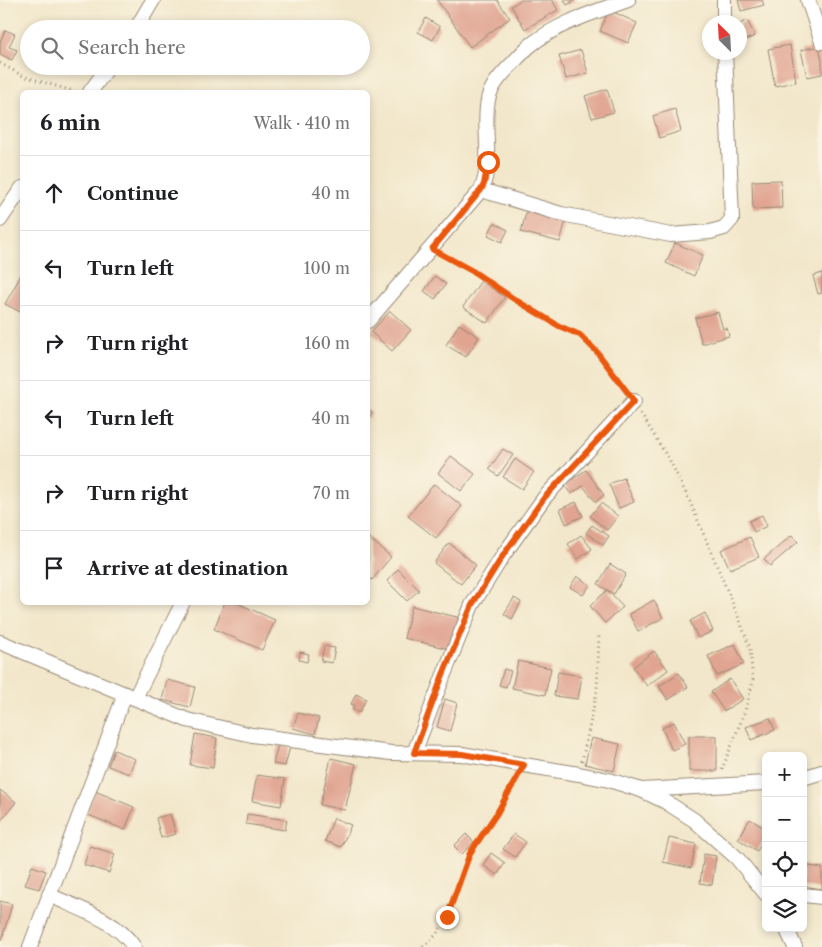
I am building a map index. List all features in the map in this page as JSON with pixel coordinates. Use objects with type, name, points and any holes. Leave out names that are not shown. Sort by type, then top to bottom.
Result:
[{"type":"street","points":[[141,20],[153,0]]},
{"type":"street","points":[[370,319],[481,190],[488,162],[486,122],[488,98],[499,78],[531,44],[585,15],[628,0]]},
{"type":"street","points":[[724,0],[724,15]]},
{"type":"street","points":[[808,0],[822,42]]},
{"type":"street","points":[[481,190],[561,214],[671,235],[710,232],[724,228],[732,219],[725,60]]},
{"type":"street","points":[[91,90],[102,75]]},
{"type":"street","points":[[0,220],[20,191]]},
{"type":"street","points":[[414,753],[442,677],[472,605],[504,554],[544,498],[634,401]]},
{"type":"street","points":[[30,947],[49,895],[130,696],[181,605]]},
{"type":"street","points":[[0,642],[187,720],[252,735],[391,753],[462,754],[579,774],[609,780],[642,790],[666,802],[694,820],[738,858],[762,888]]},
{"type":"street","points":[[807,777],[822,772]]},
{"type":"street","points":[[642,790],[716,784],[762,783]]},
{"type":"street","points":[[49,895],[112,924],[128,936],[134,947]]},
{"type":"street","points":[[807,895],[822,897]]},
{"type":"street","points":[[788,932],[795,947]]},
{"type":"path","points":[[0,63],[20,74]]},
{"type":"path","points":[[21,75],[70,90]]},
{"type":"path","points":[[432,249],[474,272],[559,326],[580,335],[597,352],[634,401],[670,461],[730,595],[750,648],[753,681],[745,711],[716,784]]},
{"type":"path","points":[[579,774],[597,691],[599,634]]},
{"type":"path","points":[[423,947],[436,935],[447,917],[470,853],[497,813],[524,765]]},
{"type":"building","points":[[437,0],[497,0],[510,18],[470,47]]},
{"type":"building","points":[[521,0],[552,0],[558,10],[525,29],[511,6]]},
{"type":"building","points":[[564,0],[576,0],[567,5]]},
{"type":"building","points":[[738,0],[762,0],[764,5],[741,11]]},
{"type":"building","points":[[609,10],[637,23],[628,43],[600,31]]},
{"type":"building","points":[[426,18],[440,27],[433,40],[418,32]]},
{"type":"building","points":[[747,20],[755,36],[747,39]]},
{"type":"building","points":[[5,30],[15,34],[9,47],[17,50],[12,60],[0,54],[0,42]]},
{"type":"building","points":[[790,45],[796,82],[775,86],[768,49]]},
{"type":"building","points":[[819,46],[822,74],[807,77],[801,50]]},
{"type":"building","points":[[581,50],[588,73],[566,79],[559,56]]},
{"type":"building","points":[[607,89],[614,112],[592,118],[585,96]]},
{"type":"building","points":[[675,109],[681,131],[659,138],[653,116]]},
{"type":"building","points":[[781,180],[782,208],[753,209],[752,181]]},
{"type":"building","points":[[527,209],[566,220],[560,242],[521,232]]},
{"type":"building","points":[[494,223],[508,230],[502,242],[488,235]]},
{"type":"building","points":[[675,243],[703,255],[694,276],[666,263]]},
{"type":"building","points":[[822,273],[822,293],[818,294],[813,276]]},
{"type":"building","points":[[435,276],[446,284],[435,299],[424,291]]},
{"type":"building","points":[[20,277],[20,312],[5,304]]},
{"type":"building","points":[[481,281],[505,297],[487,323],[463,307]]},
{"type":"building","points":[[390,311],[411,330],[392,351],[371,332]]},
{"type":"building","points":[[718,312],[723,329],[727,328],[729,336],[702,344],[695,318]]},
{"type":"building","points":[[459,324],[479,337],[466,357],[446,345]]},
{"type":"building","points":[[503,449],[513,455],[498,476],[489,469]]},
{"type":"building","points":[[451,456],[475,474],[461,491],[438,473]]},
{"type":"building","points":[[515,459],[534,472],[522,489],[503,477]]},
{"type":"building","points":[[586,470],[604,495],[596,502],[583,486],[571,494],[564,485]]},
{"type":"building","points":[[624,478],[634,502],[619,508],[609,484]]},
{"type":"building","points":[[434,484],[462,506],[436,538],[408,516]]},
{"type":"building","points":[[576,502],[583,516],[566,524],[560,509]]},
{"type":"building","points":[[601,503],[618,516],[607,530],[590,516]]},
{"type":"building","points":[[762,515],[767,526],[754,532],[749,521]]},
{"type":"building","points":[[592,525],[609,536],[603,545],[586,533]]},
{"type":"building","points":[[581,535],[592,549],[578,559],[568,544]]},
{"type":"building","points":[[792,535],[798,542],[770,566],[764,559]]},
{"type":"building","points":[[750,537],[759,557],[730,569],[721,550]]},
{"type":"building","points":[[370,539],[391,557],[372,580],[370,578]]},
{"type":"building","points":[[449,543],[476,565],[461,584],[434,563]]},
{"type":"building","points":[[610,564],[626,574],[614,594],[598,584]]},
{"type":"building","points":[[398,569],[419,590],[407,601],[387,581]]},
{"type":"building","points":[[577,576],[590,585],[583,595],[570,587]]},
{"type":"building","points":[[607,590],[623,607],[605,623],[590,606]]},
{"type":"building","points":[[514,598],[521,602],[512,619],[504,614]]},
{"type":"building","points":[[654,600],[663,618],[638,631],[629,614]]},
{"type":"building","points":[[224,605],[242,605],[275,620],[262,650],[214,629]]},
{"type":"building","points":[[412,606],[461,618],[453,650],[404,638]]},
{"type":"building","points":[[705,613],[713,631],[698,638],[690,621]]},
{"type":"building","points":[[735,644],[744,664],[717,676],[708,656]]},
{"type":"building","points":[[324,646],[335,648],[332,663],[321,661]]},
{"type":"building","points":[[654,651],[668,670],[647,686],[633,667]]},
{"type":"building","points":[[300,652],[309,654],[307,662],[299,660]]},
{"type":"building","points":[[518,661],[551,668],[545,695],[512,688]]},
{"type":"building","points":[[504,669],[511,671],[506,687],[499,685]]},
{"type":"building","points":[[558,672],[582,676],[578,699],[554,696]]},
{"type":"building","points":[[679,673],[688,687],[668,700],[659,686]]},
{"type":"building","points":[[730,679],[743,699],[724,711],[711,692]]},
{"type":"building","points":[[167,680],[195,687],[190,707],[162,700]]},
{"type":"building","points":[[356,694],[366,699],[359,713],[352,709],[354,705],[351,704]]},
{"type":"building","points":[[445,699],[457,703],[450,731],[437,727]]},
{"type":"building","points":[[298,713],[319,718],[315,734],[293,728]]},
{"type":"building","points":[[770,718],[775,730],[751,740],[746,727]]},
{"type":"building","points":[[674,722],[685,744],[672,750],[662,728]]},
{"type":"building","points":[[195,734],[217,738],[213,768],[190,765]]},
{"type":"building","points":[[689,736],[717,736],[717,771],[689,771]]},
{"type":"building","points":[[591,738],[620,744],[614,771],[585,764]]},
{"type":"building","points":[[278,745],[290,747],[285,766],[273,764]]},
{"type":"building","points":[[114,750],[135,759],[129,774],[108,766]]},
{"type":"building","points":[[331,758],[356,764],[345,810],[320,805]]},
{"type":"building","points":[[257,775],[285,779],[281,806],[252,801]]},
{"type":"building","points":[[0,790],[16,802],[0,822]]},
{"type":"building","points":[[95,791],[134,807],[125,830],[86,814]]},
{"type":"building","points":[[170,814],[176,834],[161,838],[156,818]]},
{"type":"building","points":[[247,814],[287,820],[285,830],[246,824]]},
{"type":"building","points":[[334,818],[351,825],[341,847],[325,841]]},
{"type":"building","points":[[750,819],[762,826],[762,843],[757,851],[738,839]]},
{"type":"building","points":[[466,834],[474,842],[462,854],[454,846]]},
{"type":"building","points":[[514,834],[526,842],[515,857],[503,849]]},
{"type":"building","points":[[669,838],[696,844],[691,868],[663,862]]},
{"type":"building","points":[[90,846],[115,854],[109,873],[84,865]]},
{"type":"building","points":[[491,853],[505,863],[497,875],[483,865]]},
{"type":"building","points":[[704,854],[716,856],[712,885],[700,883]]},
{"type":"building","points":[[32,866],[46,871],[39,889],[25,885]]},
{"type":"building","points":[[807,866],[822,868],[822,889],[807,887]]},
{"type":"building","points":[[0,901],[12,904],[2,939],[0,939]]},
{"type":"route","points":[[447,917],[470,853],[497,813],[524,765],[462,754],[414,753],[442,677],[472,605],[504,554],[544,498],[634,401],[597,352],[580,335],[559,326],[474,272],[432,249],[481,190],[488,162]]}]
